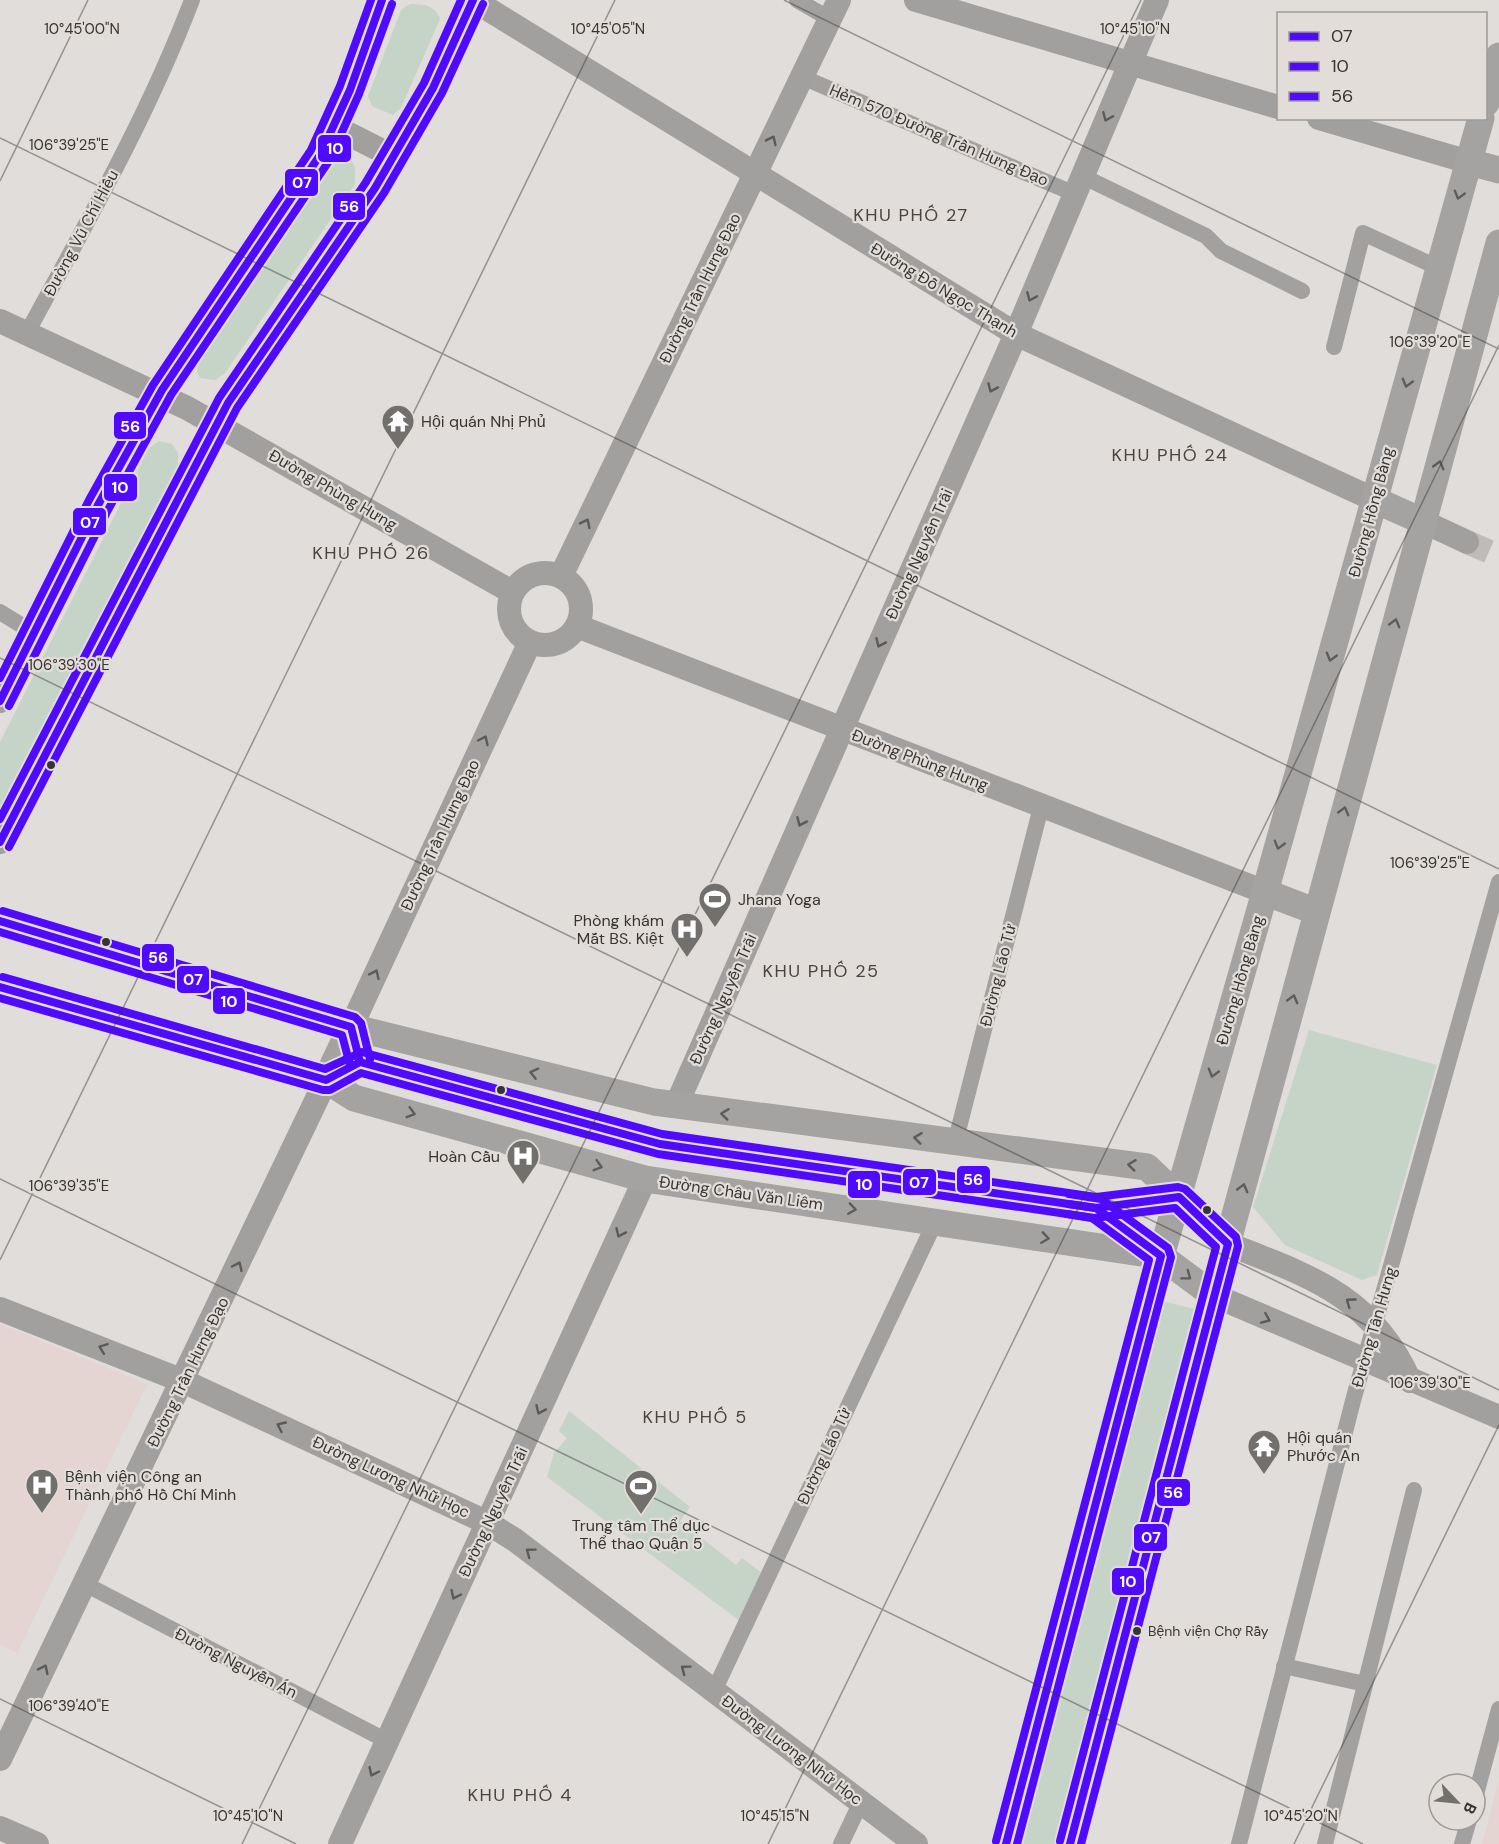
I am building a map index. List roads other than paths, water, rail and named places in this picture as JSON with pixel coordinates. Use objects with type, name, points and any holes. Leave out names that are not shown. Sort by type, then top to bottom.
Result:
[{"type":"main road","points":[[1487,96],[1499,56]]},
{"type":"main road","name":"Đường Hồng Bàng","points":[[1006,1844],[1161,1256],[1480,120]]},
{"type":"main road","points":[[1469,162],[1499,170]]},
{"type":"main road","points":[[1070,1844],[1213,1295],[1499,243]]},
{"type":"main road","points":[[1375,500],[1422,521]]},
{"type":"main road","points":[[1265,892],[1317,912]]},
{"type":"main road","points":[[0,921],[351,1027],[675,1106],[1147,1167],[1228,1244]]},
{"type":"main road","name":"Đường Châu Văn Liêm","points":[[0,987],[326,1080],[354,1098],[645,1179],[1161,1256]]},
{"type":"main road","points":[[351,1027],[360,1062]]},
{"type":"main road","points":[[326,1080],[351,1027]]},
{"type":"main road","points":[[326,1080],[360,1062],[660,1144],[1096,1208],[1179,1197]]},
{"type":"main road","points":[[645,1179],[675,1106]]},
{"type":"main road","points":[[934,1222],[955,1143]]},
{"type":"main road","points":[[1096,1208],[1213,1295]]},
{"type":"street","name":"Đường Vũ Chí Hiếu","points":[[27,333],[141,120],[170,59],[192,0]]},
{"type":"street","points":[[0,700],[160,393],[191,341],[308,176],[333,126],[382,0]]},
{"type":"street","points":[[0,842],[217,423],[242,380],[347,230],[394,157],[433,88],[473,0]]},
{"type":"street","name":"Đường Đỗ Ngọc Thạnh","points":[[473,0],[1016,334],[1375,500]]},
{"type":"street","points":[[797,0],[834,10]]},
{"type":"street","points":[[916,0],[1277,107]]},
{"type":"street","name":"Đường Nguyễn Trãi","points":[[675,1106],[1016,334],[1157,0]]},
{"type":"street","name":"Đường Trần Hưng Đạo","points":[[561,576],[834,10]]},
{"type":"street","name":"Hẻm 570 Đường Trần Hưng Đạo","points":[[802,77],[1206,236],[1221,251],[1302,291]]},
{"type":"street","points":[[1326,120],[1469,162]]},
{"type":"street","points":[[333,126],[394,157]]},
{"type":"street","points":[[1334,347],[1363,233],[1438,268]]},
{"type":"street","points":[[0,321],[160,393]]},
{"type":"street","name":"Đường Phùng Hưng","points":[[160,393],[217,423],[512,592]]},
{"type":"street","points":[[1422,521],[1467,542]]},
{"type":"street","points":[[552,573],[561,576],[575,588],[580,597],[580,617],[577,626],[570,635],[551,645],[530,642],[517,632],[509,617],[512,592],[518,584],[533,574],[552,573]]},
{"type":"street","points":[[0,612],[34,633]]},
{"type":"street","name":"Đường Phùng Hưng","points":[[577,626],[841,730],[1265,892]]},
{"type":"street","name":"Đường Trần Hưng Đạo","points":[[351,1027],[530,642]]},
{"type":"street","name":"Đường Lão Tử","points":[[955,1143],[1041,807]]},
{"type":"street","name":"Đường Tân Hưng","points":[[1239,1844],[1364,1361],[1499,882]]},
{"type":"street","name":"Đường Trần Hưng Đạo","points":[[0,1759],[326,1080]]},
{"type":"street","name":"Đường Nguyễn Trãi","points":[[340,1844],[645,1179]]},
{"type":"street","name":"Đường Lão Tử","points":[[714,1691],[934,1222]]},
{"type":"street","points":[[1228,1244],[1327,1287],[1352,1303],[1375,1322],[1391,1342],[1410,1381]]},
{"type":"street","points":[[1213,1295],[1410,1381],[1499,1417]]},
{"type":"street","name":"Đường Lương Nhữ Học","points":[[0,1309],[183,1381],[488,1523],[515,1540],[916,1844]]},
{"type":"street","points":[[1325,1844],[1414,1490]]},
{"type":"street","name":"Đường Nguyễn Án","points":[[85,1584],[387,1741]]},
{"type":"street","points":[[1284,1666],[1365,1684]]},
{"type":"street","points":[[1482,1772],[1499,1709]]},
{"type":"street","points":[[841,1844],[861,1802]]},
{"type":"street","points":[[0,1828],[37,1844]]},
{"type":"tunnel","points":[[1467,542],[1499,556]]},
{"type":"place","name":"Hội quán Nhị Phủ","points":[[398,450]]},
{"type":"place","name":"Jhana Yoga","points":[[715,928]]},
{"type":"place","name":"Phòng khám Mắt BS. Kiệt","points":[[687,958]]},
{"type":"place","name":"Hoàn Cầu","points":[[523,1185]]},
{"type":"place","name":"Hội quán Phước An","points":[[1264,1475]]},
{"type":"place","name":"Bệnh viện Công an Thành phố Hồ Chí Minh","points":[[42,1514]]},
{"type":"place","name":"Trung tâm Thể dục Thể thao Quận 5","points":[[641,1515]]},
{"type":"place","name":"Bệnh viện Chợ Rẫy","points":[[1137,1631]]},
{"type":"district","name":"KHU PHỐ 27","points":[[911,215]]},
{"type":"district","name":"KHU PHỐ 24","points":[[1170,455]]},
{"type":"district","name":"KHU PHỐ 26","points":[[371,553]]},
{"type":"district","name":"KHU PHỐ 25","points":[[821,971]]},
{"type":"district","name":"KHU PHỐ 5","points":[[695,1417]]},
{"type":"district","name":"KHU PHỐ 4","points":[[520,1795]]}]
